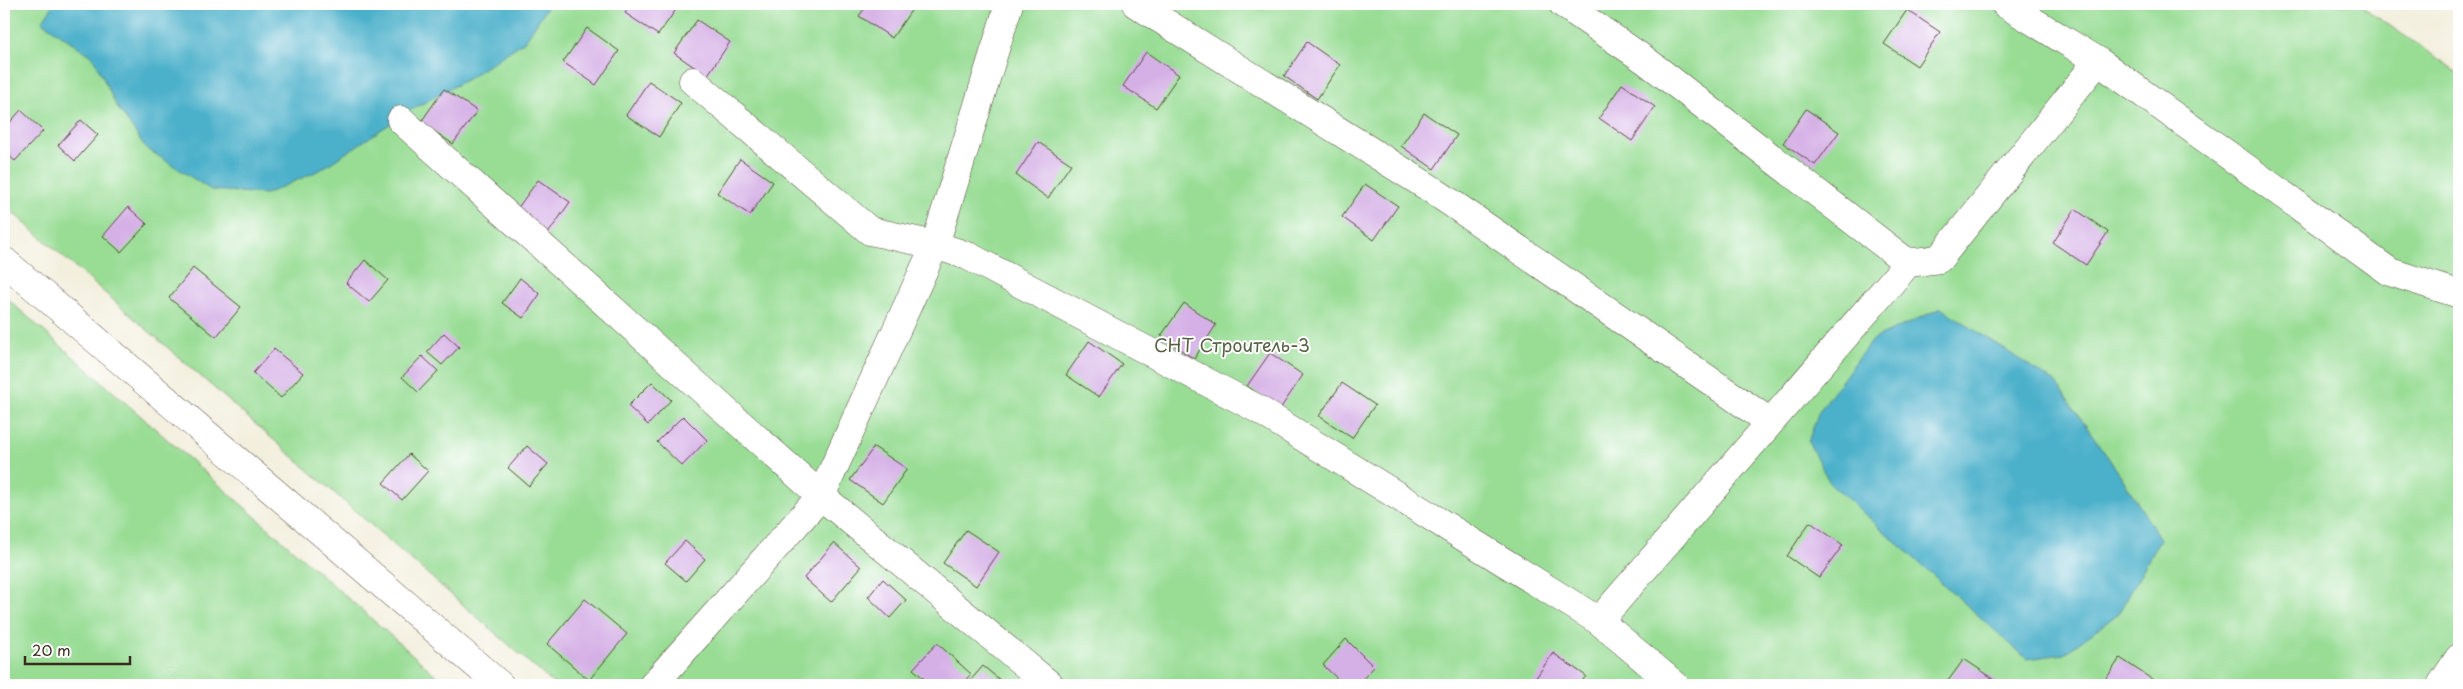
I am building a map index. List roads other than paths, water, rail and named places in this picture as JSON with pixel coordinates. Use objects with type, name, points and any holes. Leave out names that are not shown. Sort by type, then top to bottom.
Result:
[{"type":"street","points":[[653,685],[821,496],[935,245],[1009,4]]},
{"type":"street","points":[[1136,4],[1428,187],[1770,422]]},
{"type":"street","points":[[1563,4],[1645,60],[1908,263]]},
{"type":"street","points":[[2005,4],[2098,61],[2390,272],[2459,294]]},
{"type":"street","points":[[1599,621],[1908,263],[1939,259],[2098,61]]},
{"type":"street","points":[[693,81],[870,231],[935,245],[968,256],[1256,408],[1599,621],[1675,685]]},
{"type":"street","points":[[401,120],[821,496],[1050,685]]},
{"type":"street","points":[[4,261],[500,685]]},
{"type":"street","points":[[2441,685],[2459,658]]},
{"type":"water","points":[[54,4],[549,4],[525,41],[469,78],[411,110],[320,170],[266,194],[211,190],[146,148],[116,105],[93,57],[42,22]]},
{"type":"water","points":[[1941,308],[2056,383],[2121,476],[2160,539],[2118,614],[2064,654],[2027,659],[1830,483],[1808,442],[1819,411],[1872,340]]},
{"type":"park label","name":"СНТ Строитель-3","points":[[1232,344]]}]
